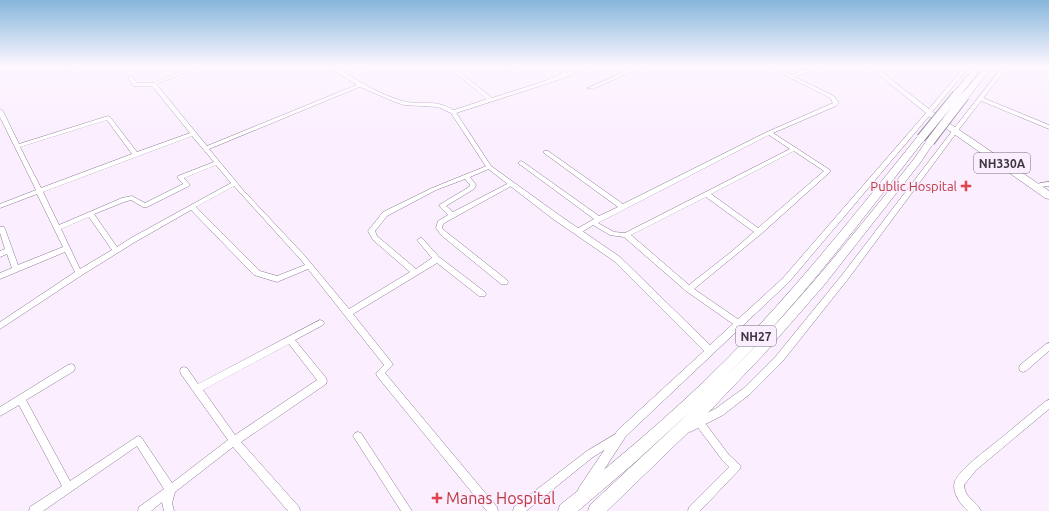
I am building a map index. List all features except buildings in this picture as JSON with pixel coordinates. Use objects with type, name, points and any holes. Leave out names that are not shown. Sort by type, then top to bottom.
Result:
[{"type":"highway","name":"NH27","points":[[569,508],[666,425],[730,364],[824,258],[925,140],[964,90]]},
{"type":"highway","name":"NH27","points":[[961,95],[966,90]]},
{"type":"highway","name":"NH330A","points":[[932,111],[1049,196]]},
{"type":"highway","name":"NH330A","points":[[956,129],[1044,185],[1049,192]]},
{"type":"highway","name":"NH27","points":[[596,511],[676,435],[761,348],[827,273],[917,161],[925,140]]},
{"type":"street","points":[[159,90],[235,183],[309,266],[389,365],[380,373],[493,511]]},
{"type":"street","points":[[206,148],[349,90]]},
{"type":"street","points":[[372,90],[399,102],[435,103],[445,106],[453,112],[489,167],[577,232],[617,259],[710,351]]},
{"type":"street","points":[[478,90],[491,100]]},
{"type":"street","points":[[453,112],[522,90]]},
{"type":"street","points":[[577,232],[622,207],[769,133],[836,103],[832,96],[819,90]]},
{"type":"street","points":[[903,90],[932,111]]},
{"type":"street","points":[[905,90],[932,111]]},
{"type":"street","points":[[569,508],[622,434],[786,280],[949,90]]},
{"type":"street","points":[[676,435],[720,412],[748,391],[779,359],[850,271],[956,129],[988,90]]},
{"type":"street","points":[[981,99],[1049,127]]},
{"type":"street","points":[[1,115],[79,273]]},
{"type":"street","points":[[17,146],[108,118],[136,155]]},
{"type":"street","points":[[0,206],[194,133]]},
{"type":"street","points":[[689,289],[759,232],[828,171],[769,133]]},
{"type":"street","points":[[521,163],[596,221],[604,231],[617,236],[626,235],[794,149]]},
{"type":"street","points":[[546,152],[622,207]]},
{"type":"street","points":[[57,228],[122,200],[132,198],[145,206],[187,185],[180,177],[218,162]]},
{"type":"street","points":[[415,272],[375,238],[371,231],[385,214],[434,189],[489,167]]},
{"type":"street","points":[[452,215],[442,204],[472,188],[473,185],[466,176]]},
{"type":"street","points":[[0,326],[79,273],[235,183]]},
{"type":"street","points":[[504,282],[443,233],[439,228],[440,223],[452,215],[511,184]]},
{"type":"street","points":[[707,194],[759,232]]},
{"type":"street","points":[[192,207],[257,272],[277,279],[309,266]]},
{"type":"street","points":[[90,214],[116,251]]},
{"type":"street","points":[[0,230],[2,229],[16,270]]},
{"type":"street","points":[[626,235],[689,289],[739,324]]},
{"type":"street","points":[[420,240],[437,259],[482,294]]},
{"type":"street","points":[[0,276],[67,248]]},
{"type":"street","points":[[0,254],[9,250]]},
{"type":"street","points":[[347,314],[437,259]]},
{"type":"street","points":[[197,389],[320,323]]},
{"type":"street","points":[[143,511],[234,441],[323,381],[290,339]]},
{"type":"street","points":[[1023,368],[1049,346]]},
{"type":"street","points":[[0,412],[71,368]]},
{"type":"street","points":[[184,371],[234,441],[295,511]]},
{"type":"street","points":[[21,399],[68,488]]},
{"type":"street","points":[[976,511],[967,504],[959,492],[959,483],[973,467],[1049,404]]},
{"type":"street","points":[[693,511],[736,468],[726,458],[699,422]]},
{"type":"street","points":[[518,511],[590,454],[622,434]]},
{"type":"street","points":[[358,436],[407,511]]},
{"type":"street","points":[[34,511],[138,440],[171,490]]},
{"type":"street","points":[[169,511],[167,503],[171,490]]},
{"type":"place","name":"Public Hospital","points":[[966,186]]},
{"type":"place","name":"Manas Hospital","points":[[437,498]]}]
